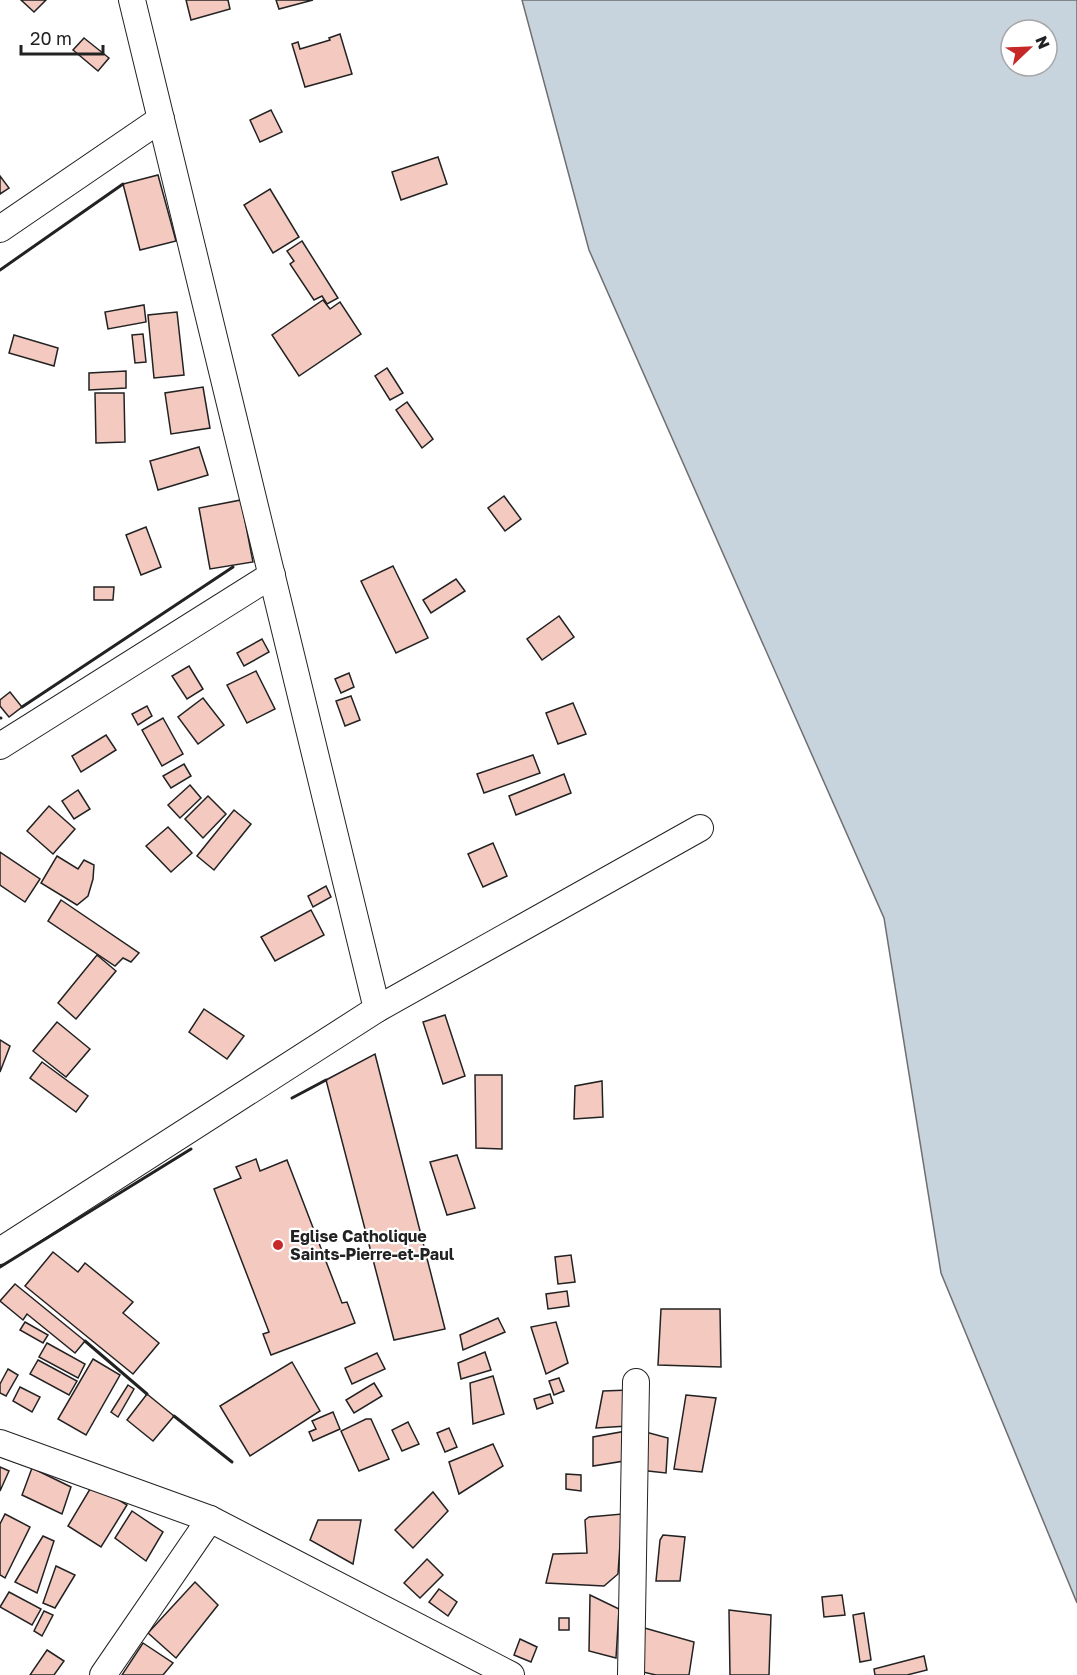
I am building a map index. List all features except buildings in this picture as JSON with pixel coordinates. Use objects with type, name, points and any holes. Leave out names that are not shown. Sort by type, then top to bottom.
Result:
[{"type":"street","points":[[132,0],[377,1009]]},
{"type":"street","points":[[0,229],[161,118]]},
{"type":"street","points":[[0,746],[272,575]]},
{"type":"street","points":[[0,1251],[377,1009],[700,828]]},
{"type":"street","points":[[631,1675],[636,1382]]},
{"type":"street","points":[[0,1443],[210,1519],[511,1675]]},
{"type":"street","points":[[103,1675],[210,1519]]},
{"type":"shaded area","points":[[522,0],[1077,0],[1077,1603],[941,1273],[884,918],[589,250]]},
{"type":"wall","points":[[0,270],[123,184]]},
{"type":"wall","points":[[22,707],[233,567]]},
{"type":"wall","points":[[292,1098],[326,1080]]},
{"type":"wall","points":[[0,1267],[191,1149]]},
{"type":"wall","points":[[85,1341],[147,1394]]},
{"type":"wall","points":[[174,1416],[232,1462]]},
{"type":"place","name":"Eglise Catholique Saints-Pierre-et-Paul","points":[[278,1245]]}]
